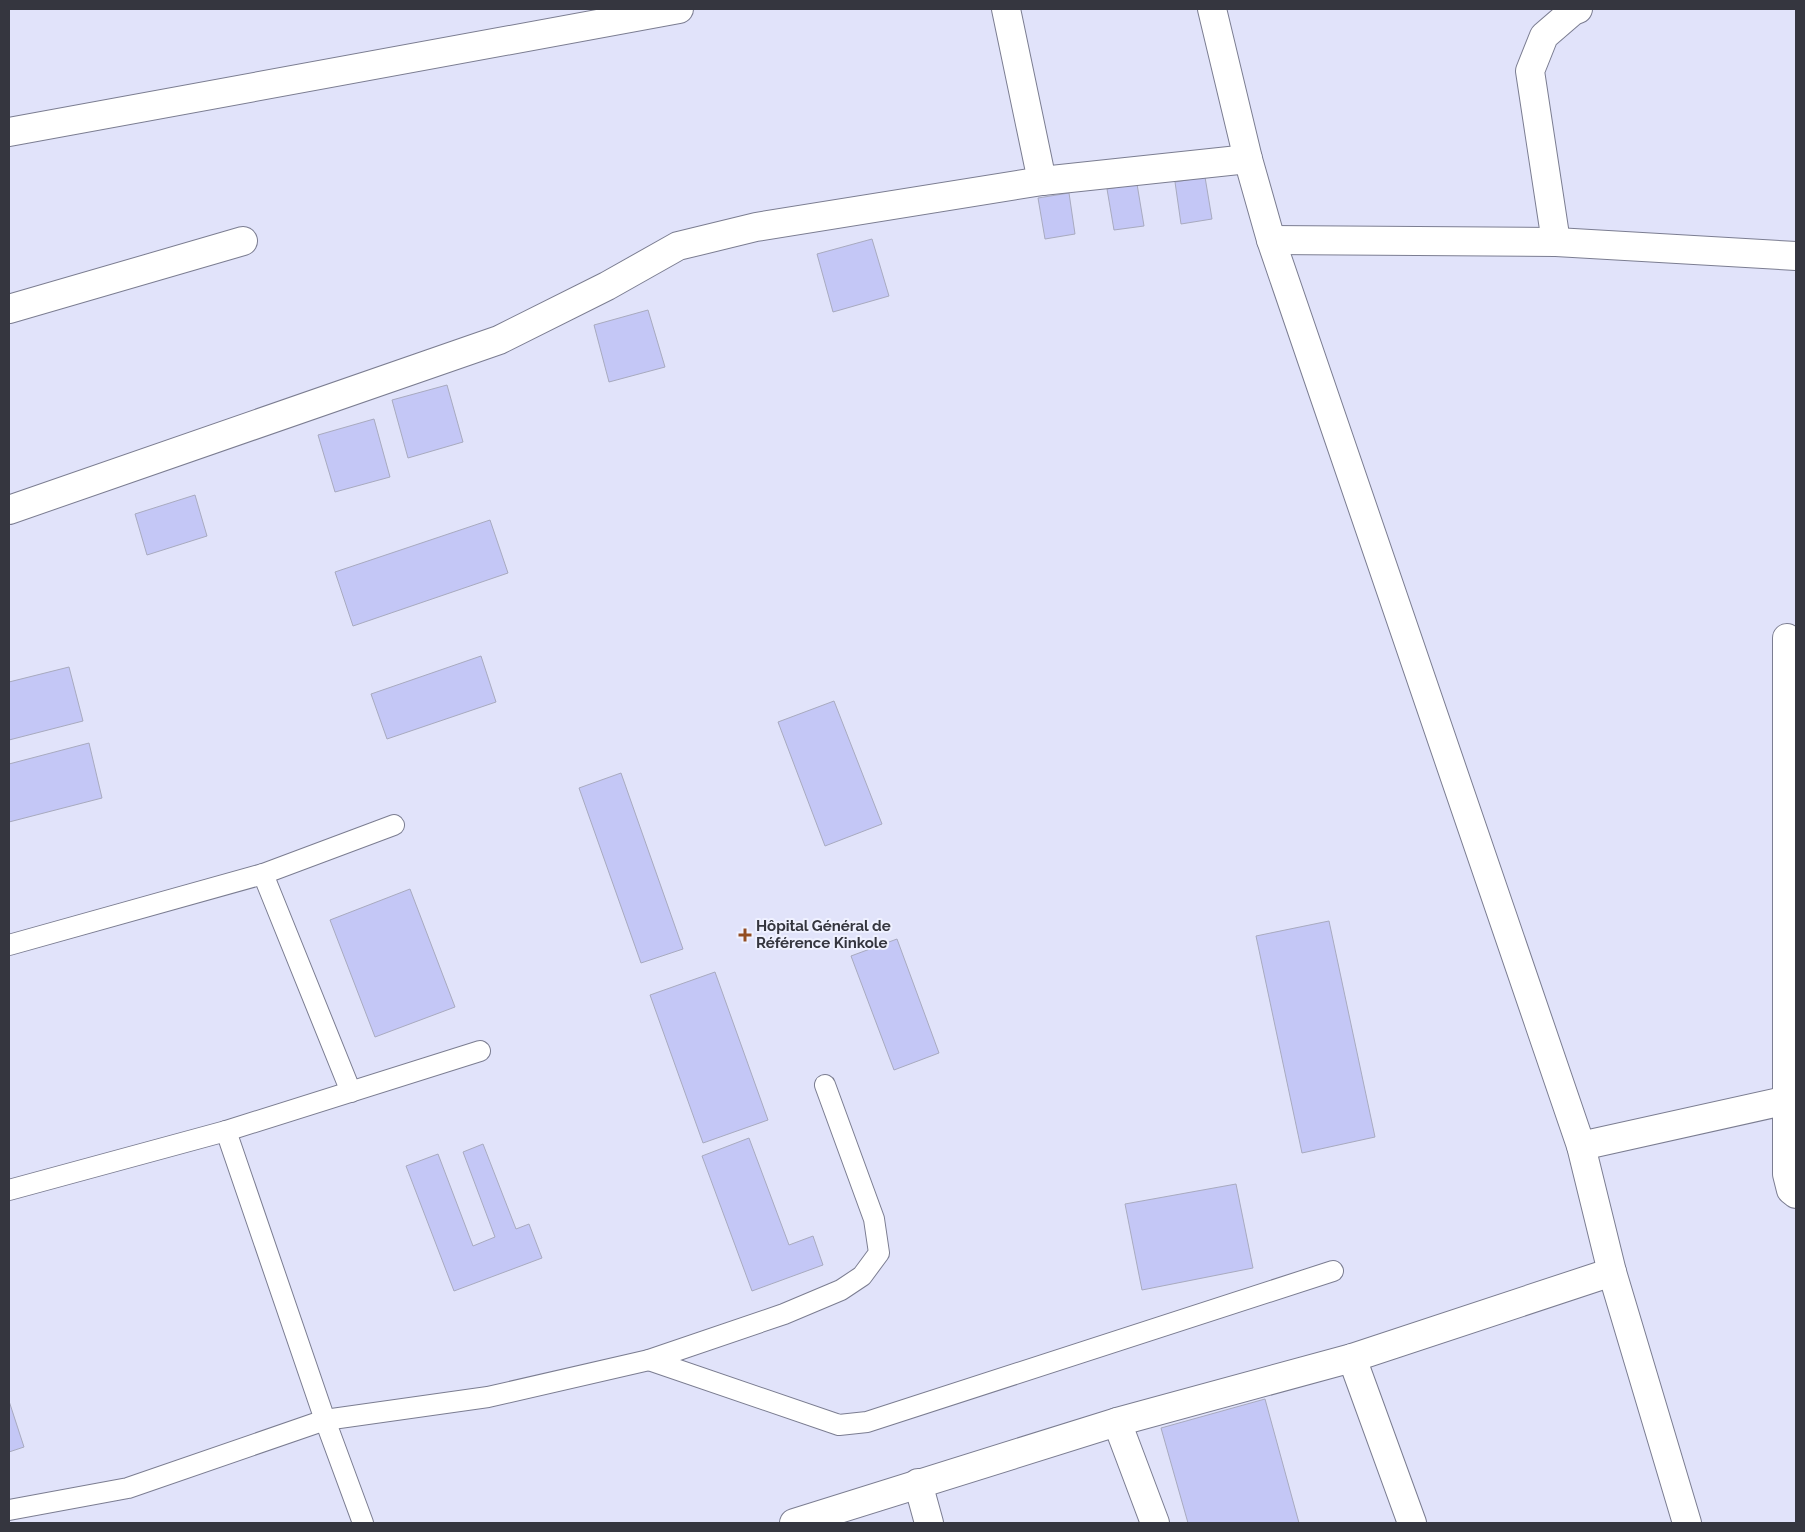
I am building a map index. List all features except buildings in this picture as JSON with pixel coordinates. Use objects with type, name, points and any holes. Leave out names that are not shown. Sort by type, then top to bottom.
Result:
[{"type":"street","points":[[9,132],[679,9]]},
{"type":"street","points":[[1006,9],[1042,182]]},
{"type":"street","points":[[1212,9],[1248,159],[1271,240],[1581,1146],[1612,1272],[1687,1523]]},
{"type":"street","points":[[1556,242],[1530,71],[1544,36],[1573,11],[1578,9]]},
{"type":"street","points":[[9,510],[498,340],[608,286],[678,246],[756,226],[1042,182],[1248,159]]},
{"type":"street","points":[[1271,240],[1556,242],[1796,256]]},
{"type":"street","points":[[9,309],[243,241]]},
{"type":"street","points":[[1787,638],[1787,1174],[1791,1190],[1796,1194]]},
{"type":"street","points":[[1581,1146],[1788,1100]]},
{"type":"street","points":[[794,1523],[918,1482],[1117,1422],[1352,1358],[1612,1272]]},
{"type":"street","points":[[1352,1358],[1412,1523]]},
{"type":"street","points":[[1117,1422],[1155,1523]]},
{"type":"street","points":[[918,1482],[929,1523]]},
{"type":"lane","points":[[9,945],[263,874],[394,825]]},
{"type":"lane","points":[[263,874],[351,1092]]},
{"type":"lane","points":[[9,1190],[226,1131],[480,1051]]},
{"type":"lane","points":[[9,1510],[128,1488],[325,1420],[488,1397],[649,1360],[784,1314],[841,1290],[862,1276],[879,1253],[874,1219],[825,1085]]},
{"type":"lane","points":[[226,1131],[325,1420],[363,1523]]},
{"type":"lane","points":[[649,1360],[839,1425],[867,1422],[1333,1272]]},
{"type":"place","name":"Hôpital Général de Référence Kinkole","points":[[745,935]]}]
